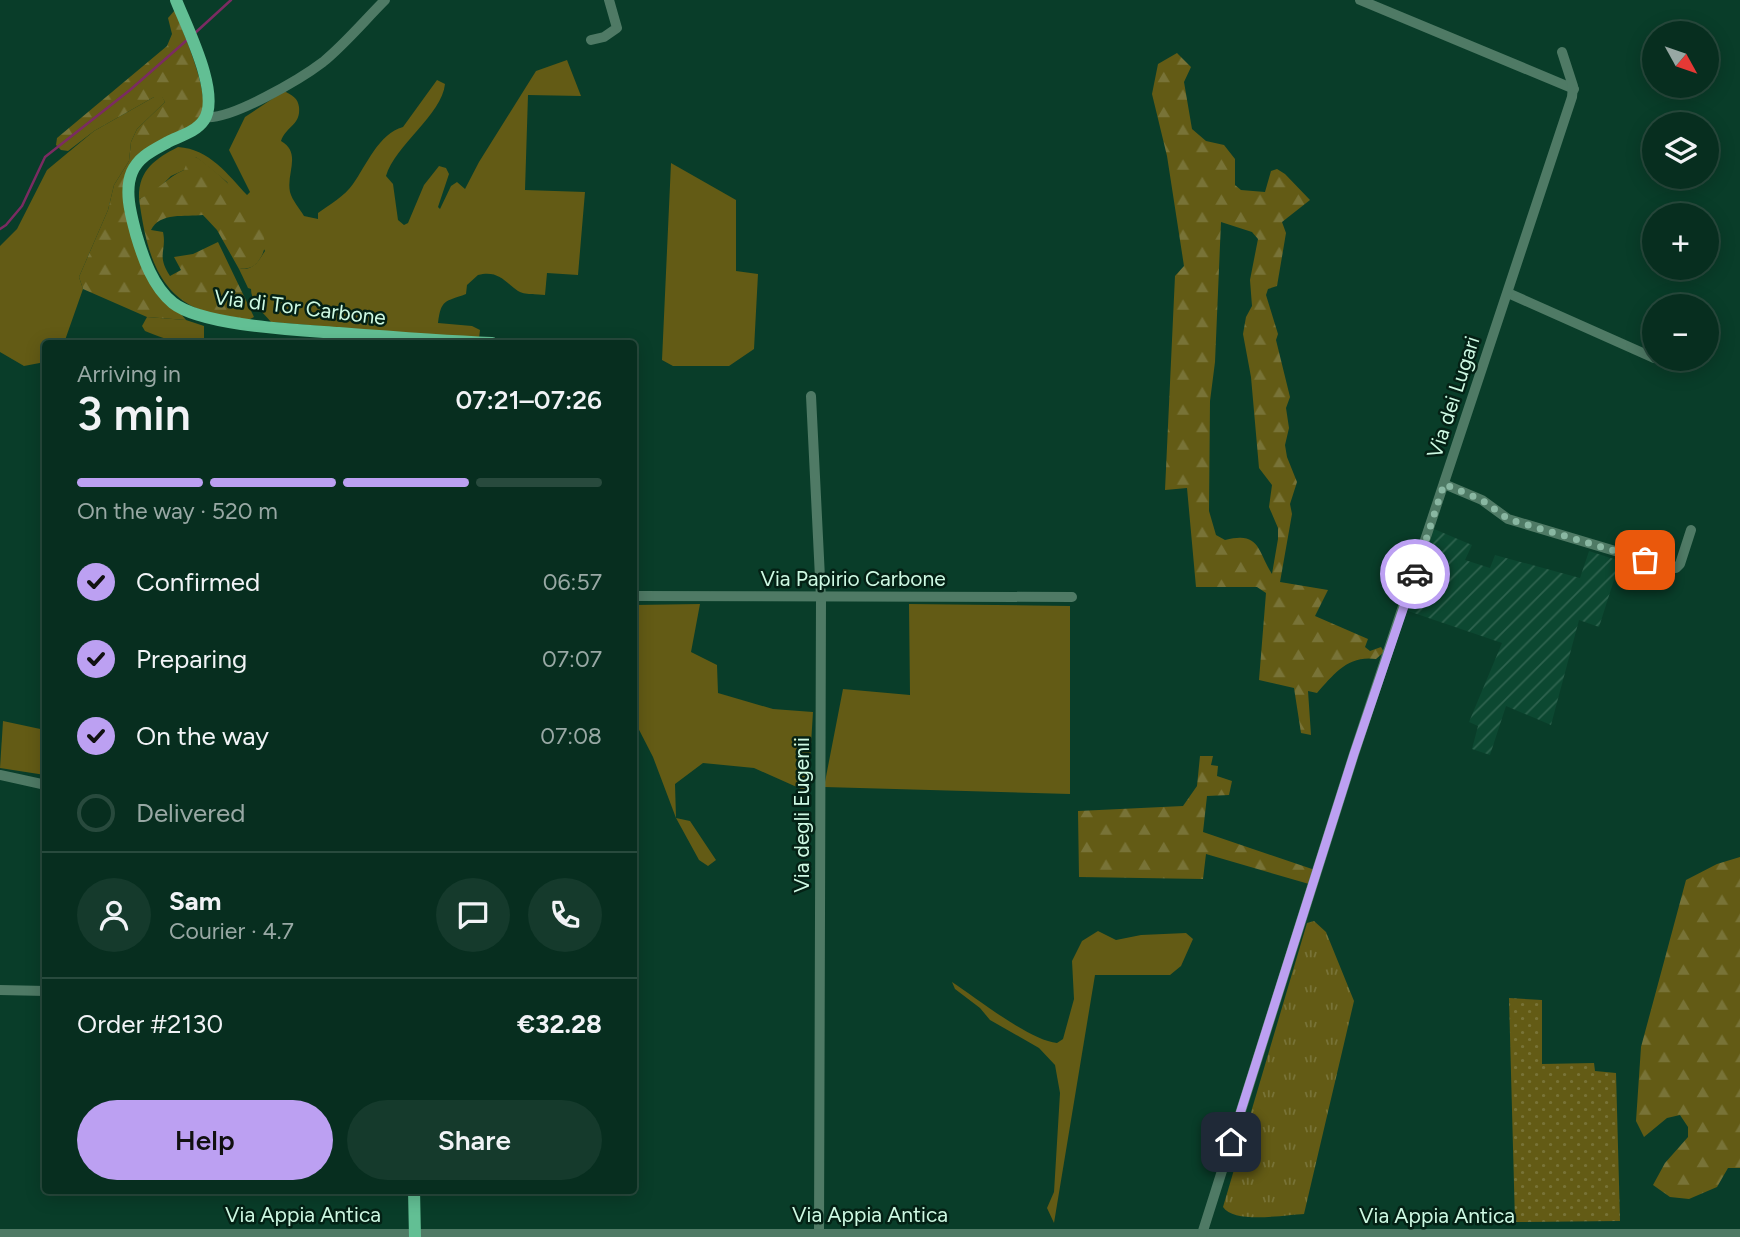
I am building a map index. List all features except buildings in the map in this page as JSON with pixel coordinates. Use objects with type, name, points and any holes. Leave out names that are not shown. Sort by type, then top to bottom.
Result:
[{"type":"main road","points":[[176,0],[210,94],[205,117]]},
{"type":"main road","name":"Via di Tor Carbone","points":[[205,117],[194,129],[145,155],[135,167],[129,181],[130,201],[142,253],[155,281],[173,303],[200,314],[242,324],[453,340]]},
{"type":"main road","points":[[414,1194],[415,1235]]},
{"type":"street","points":[[205,117],[218,118],[233,113],[314,68],[385,0]]},
{"type":"street","points":[[591,40],[604,37],[617,28],[609,0]]},
{"type":"street","points":[[1360,0],[1574,89]]},
{"type":"street","points":[[1562,52],[1574,89]]},
{"type":"street","name":"Via dei Lugari","points":[[1202,1234],[1354,754],[1574,89]]},
{"type":"street","points":[[1507,293],[1642,353]]},
{"type":"street","name":"Via degli Eugenii","points":[[811,396],[821,598],[819,1234]]},
{"type":"street","points":[[1444,484],[1482,500],[1508,519],[1672,568],[1678,566],[1691,530]]},
{"type":"street","name":"Via Papirio Carbone","points":[[637,596],[1072,597]]},
{"type":"street","points":[[0,775],[42,784]]},
{"type":"street","points":[[0,990],[42,991]]},
{"type":"street","name":"Via Appia Antica","points":[[0,1234],[1740,1234]]},
{"type":"shaded area","points":[[1434,529],[1472,545],[1465,560],[1490,568],[1495,555],[1580,578],[1589,551],[1620,561],[1599,627],[1579,620],[1551,725],[1506,706],[1490,755],[1472,749],[1478,726],[1469,722],[1502,643],[1408,611]]},
{"type":"green space","points":[[175,10],[199,77],[202,114],[181,135],[131,171],[142,267],[186,320],[147,317],[83,289],[79,277],[108,210],[114,185],[129,161],[131,142],[137,129],[165,102],[162,97],[154,97],[94,131],[68,151],[61,150],[56,145],[57,138],[167,46],[172,34],[168,18]]},
{"type":"green space","points":[[1177,53],[1191,67],[1184,82],[1192,129],[1206,141],[1224,145],[1235,159],[1235,185],[1241,190],[1265,192],[1271,171],[1277,169],[1310,200],[1282,222],[1286,233],[1277,286],[1268,289],[1266,295],[1278,334],[1276,340],[1290,397],[1286,408],[1289,428],[1285,445],[1297,482],[1290,504],[1292,514],[1280,582],[1328,590],[1315,616],[1368,639],[1365,647],[1370,651],[1381,647],[1384,652],[1376,659],[1357,660],[1342,667],[1317,693],[1308,691],[1311,735],[1301,733],[1294,688],[1259,680],[1266,593],[1257,587],[1196,587],[1187,488],[1165,490],[1175,276],[1184,266],[1167,156],[1152,94],[1158,64]],"holes":[[[1221,222],[1252,232],[1258,239],[1250,280],[1252,306],[1246,317],[1243,334],[1251,377],[1259,468],[1272,485],[1269,507],[1278,528],[1272,574],[1260,550],[1251,540],[1225,540],[1216,535],[1209,511],[1210,401],[1215,362]]]},
{"type":"green space","points":[[567,60],[581,96],[528,95],[525,190],[585,192],[578,275],[547,273],[545,295],[521,292],[496,275],[478,275],[467,285],[466,294],[445,302],[438,323],[472,326],[480,330],[479,339],[271,322],[255,303],[251,289],[239,269],[252,267],[265,251],[227,182],[196,157],[154,193],[139,199],[141,180],[145,173],[155,161],[178,147],[209,158],[247,195],[250,192],[229,150],[245,117],[284,91],[296,99],[299,107],[296,122],[281,141],[291,151],[290,192],[304,216],[318,219],[318,213],[350,188],[380,143],[394,130],[403,127],[437,80],[445,84],[442,96],[391,164],[386,176],[393,184],[398,220],[404,225],[408,223],[424,185],[439,166],[446,168],[449,174],[438,207],[440,209],[451,186],[457,182],[465,189],[536,71]]},
{"type":"green space","points":[[162,96],[165,102],[137,129],[131,142],[129,161],[114,185],[108,210],[79,277],[83,289],[65,340],[42,340],[42,363],[24,366],[0,352],[0,246],[17,229],[47,170],[94,131],[154,97]]},
{"type":"green space","points":[[196,157],[232,187],[255,216],[265,244],[261,257],[252,267],[239,269],[217,230],[203,215],[160,220],[151,230],[163,232],[163,258],[170,276],[181,270],[174,257],[193,254],[218,242],[254,317],[248,320],[215,314],[181,300],[161,276],[148,246],[139,199],[184,170],[188,160]]},
{"type":"green space","points":[[671,163],[736,200],[736,271],[758,274],[754,349],[729,366],[673,366],[662,360]]},
{"type":"green space","points":[[147,317],[186,320],[204,326],[204,340],[166,339],[145,331],[142,326]]},
{"type":"green space","points":[[700,604],[691,652],[717,665],[718,693],[773,709],[813,712],[808,792],[754,768],[703,763],[675,784],[676,818],[653,757],[637,726],[637,605]]},
{"type":"green space","points":[[909,604],[1070,606],[1070,794],[824,787],[843,689],[910,695]]},
{"type":"green space","points":[[3,721],[42,729],[42,775],[0,768]]},
{"type":"green space","points":[[1200,756],[1213,756],[1211,765],[1218,766],[1217,776],[1232,781],[1229,795],[1207,796],[1203,832],[1315,870],[1309,884],[1206,854],[1203,879],[1079,877],[1078,811],[1183,806],[1197,786]]},
{"type":"green space","points":[[676,818],[690,821],[716,860],[708,866],[699,860]]},
{"type":"green space","points":[[1740,857],[1740,1168],[1728,1168],[1717,1187],[1689,1199],[1670,1197],[1653,1185],[1665,1163],[1688,1137],[1688,1127],[1680,1115],[1667,1118],[1644,1137],[1636,1121],[1641,1047],[1686,880],[1717,864]]},
{"type":"green space","points":[[1314,921],[1326,932],[1354,1001],[1304,1214],[1260,1217],[1237,1215],[1223,1207],[1307,923]]},
{"type":"green space","points":[[1098,931],[1116,940],[1141,935],[1186,933],[1193,939],[1181,966],[1170,975],[1095,975],[1054,1223],[1047,1208],[1054,1192],[1060,1093],[1055,1065],[1039,1048],[990,1020],[980,1008],[955,989],[952,982],[1018,1027],[1057,1043],[1063,1039],[1074,999],[1072,961],[1082,941]]},
{"type":"green space","points":[[1509,998],[1542,1000],[1542,1064],[1594,1063],[1595,1071],[1616,1073],[1620,1221],[1515,1222]]},
{"type":"waterway","points":[[195,33],[231,0]]},
{"type":"waterway","points":[[0,229],[22,206],[45,157],[130,90],[187,40]]},
{"type":"way so far","points":[[1415,574],[1444,484],[1482,500],[1508,519],[1645,560]]},
{"type":"route","points":[[1231,1142],[1354,754],[1415,574]]}]
